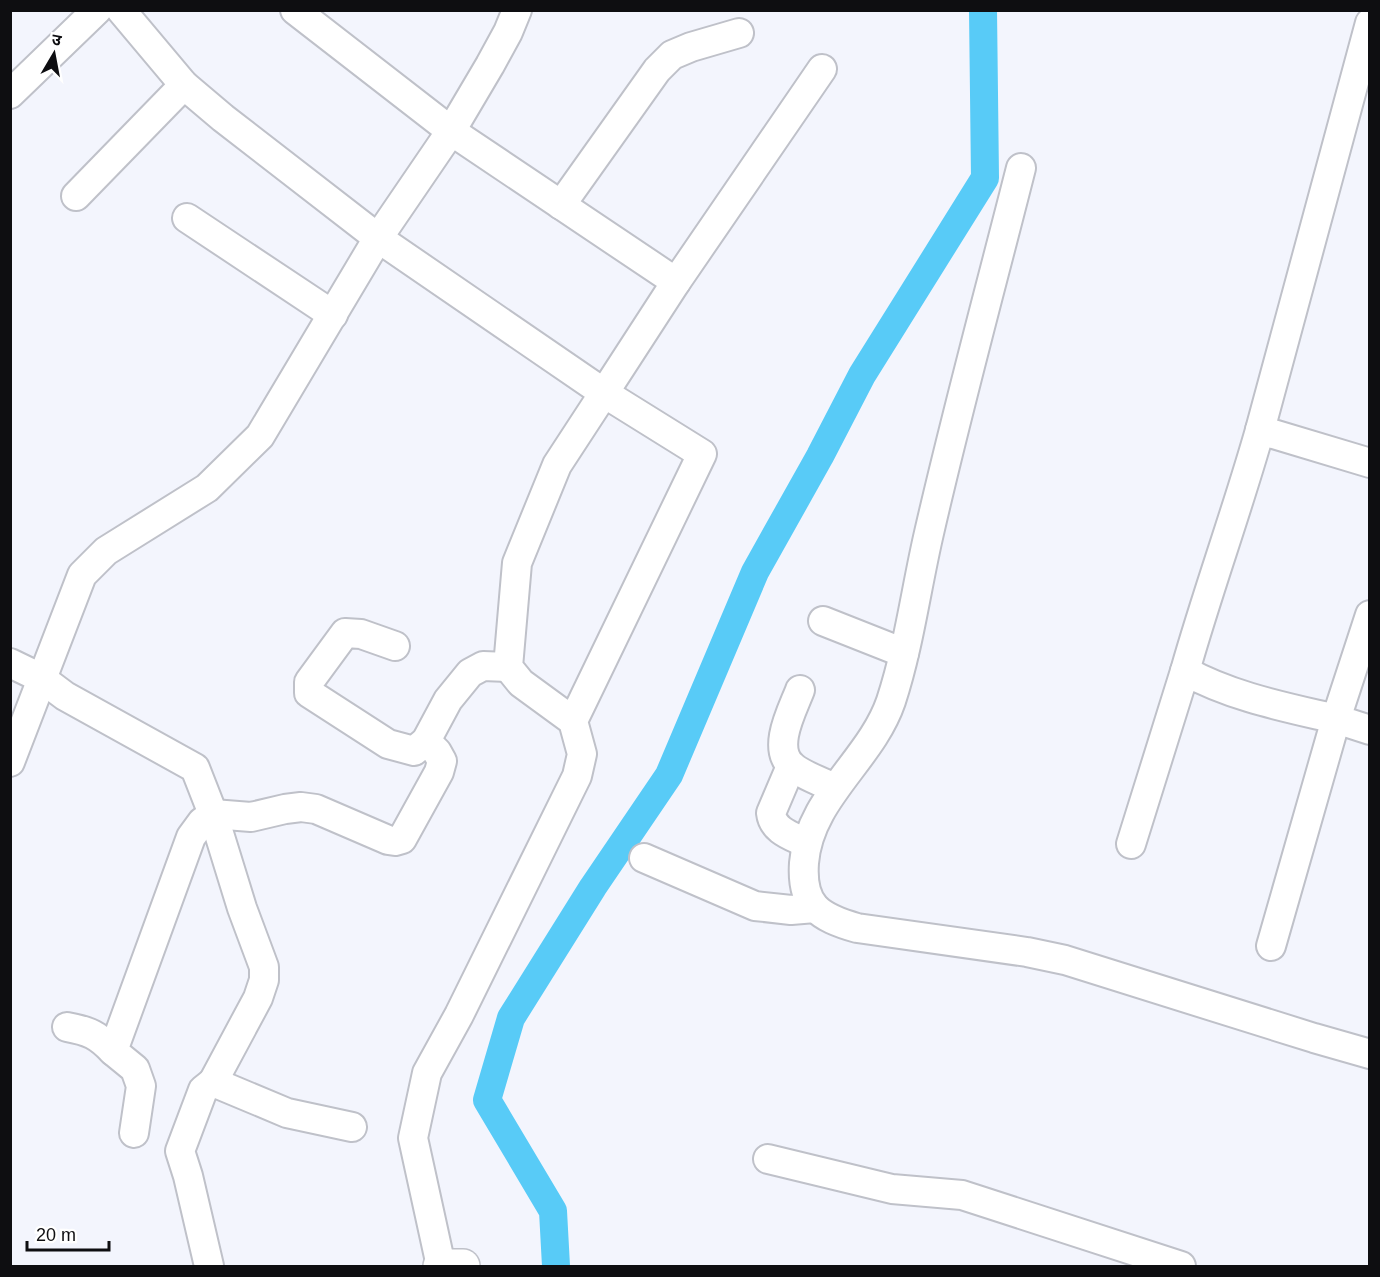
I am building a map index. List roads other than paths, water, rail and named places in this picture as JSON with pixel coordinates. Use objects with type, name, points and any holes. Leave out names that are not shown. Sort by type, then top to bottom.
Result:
[{"type":"street","points":[[10,94],[97,10]]},
{"type":"street","points":[[121,10],[184,85],[378,238],[604,393],[702,454],[573,720]]},
{"type":"street","points":[[295,10],[451,131],[676,282]]},
{"type":"street","points":[[10,762],[82,574],[106,551],[207,488],[260,436],[378,238],[451,131],[508,32],[517,10]]},
{"type":"street","points":[[1131,844],[1206,598],[1238,507],[1370,22]]},
{"type":"street","points":[[561,205],[657,70],[672,55],[691,46],[739,33]]},
{"type":"street","points":[[461,1266],[441,1266],[413,1138],[427,1073],[459,1015],[577,776],[582,754],[573,720],[521,683],[508,667],[517,563],[557,465],[676,282],[822,69]]},
{"type":"street","points":[[76,196],[184,85]]},
{"type":"street","points":[[1021,168],[928,534],[904,653],[888,711],[823,807],[806,843],[804,866],[806,896],[816,908],[833,921],[857,928],[1027,952],[1065,960],[1370,1054]]},
{"type":"street","points":[[187,218],[333,315]]},
{"type":"street","points":[[1260,430],[1370,463]]},
{"type":"street","points":[[1271,946],[1336,719],[1370,615]]},
{"type":"street","points":[[823,621],[904,653]]},
{"type":"street","points":[[395,646],[361,634],[345,633],[309,682],[309,693],[388,744],[414,751],[426,741],[448,700],[470,673],[483,666],[508,667]]},
{"type":"street","points":[[10,663],[41,678],[65,696],[195,768],[213,814],[242,908],[264,966],[264,980],[258,998],[213,1082],[203,1090],[180,1150],[209,1266]]},
{"type":"street","points":[[1185,671],[1248,698],[1336,719],[1370,730]]},
{"type":"street","points":[[800,690],[783,737],[783,747],[791,766],[835,788]]},
{"type":"street","points":[[114,1051],[191,837],[202,822],[213,814],[250,818],[301,807],[316,809],[388,840],[402,839],[440,772],[442,761],[438,752],[426,741]]},
{"type":"street","points":[[791,766],[771,813],[772,821],[777,828],[806,843]]},
{"type":"street","points":[[644,858],[755,906],[791,910],[816,908]]},
{"type":"street","points":[[67,1027],[85,1030],[100,1036],[135,1069],[141,1086],[134,1133]]},
{"type":"street","points":[[213,1082],[287,1113],[352,1127]]},
{"type":"street","points":[[768,1159],[892,1189],[962,1195],[1176,1266]]},
{"type":"waterway","points":[[556,1266],[553,1211],[487,1100],[511,1018],[593,887],[669,775],[755,572],[862,375],[985,178],[983,10]]}]
